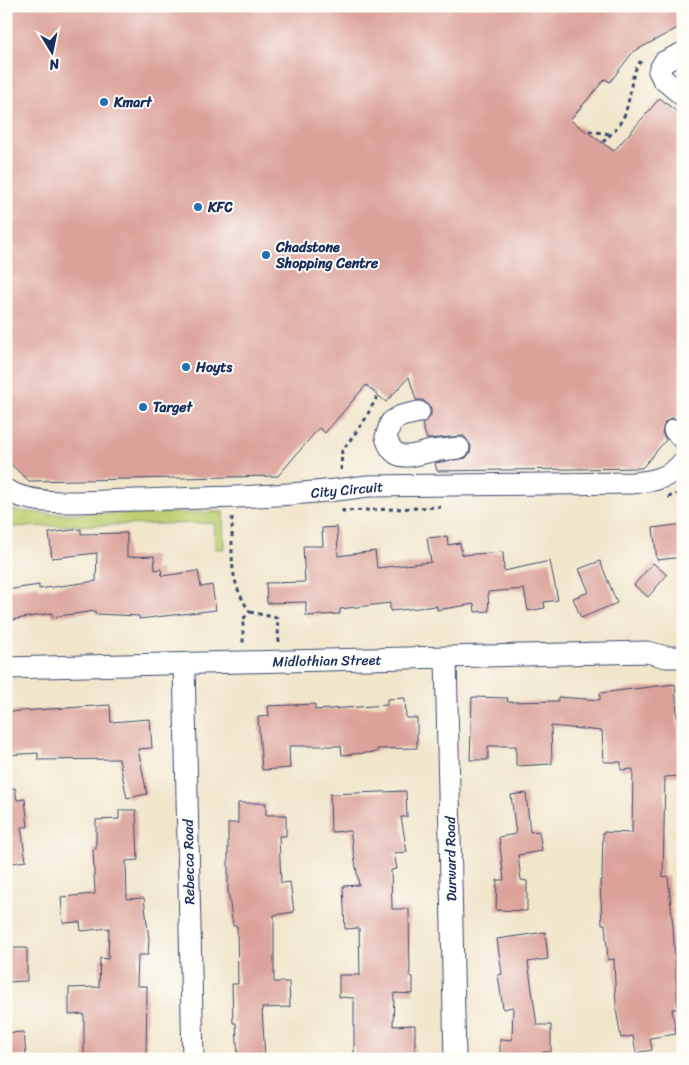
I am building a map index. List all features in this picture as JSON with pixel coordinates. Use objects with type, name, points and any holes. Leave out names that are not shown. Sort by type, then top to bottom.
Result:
[{"type":"street","points":[[683,53],[664,62],[659,71],[663,79],[683,96]]},
{"type":"street","points":[[419,412],[401,416],[391,422],[386,436],[392,450],[398,455],[410,457],[459,448]]},
{"type":"street","name":"City Circuit","points":[[6,490],[25,499],[44,500],[238,498],[332,492],[368,486],[481,477],[649,481],[668,475],[683,462]]},
{"type":"street","name":"Midlothian Street","points":[[647,652],[666,645],[683,644]]},
{"type":"street","name":"Midlothian Street","points":[[6,668],[446,659],[647,652],[666,657],[683,657]]},
{"type":"street","name":"Durward Road","points":[[446,659],[455,1059]]},
{"type":"street","name":"Rebecca Road","points":[[184,664],[193,1059]]},
{"type":"path","points":[[603,142],[626,112],[636,67],[646,56]]},
{"type":"path","points":[[589,131],[611,134]]},
{"type":"path","points":[[341,475],[342,451],[364,421],[378,395]]},
{"type":"path","points":[[238,498],[238,507],[232,516],[231,559],[238,594],[250,612],[277,618],[280,643]]},
{"type":"path","points":[[243,644],[243,620],[250,612]]},
{"type":"green space","points":[[6,510],[51,514],[223,512],[224,549],[215,549],[214,523],[6,527]]},
{"type":"building","name":"Chadstone Shopping Centre","points":[[6,6],[683,6],[683,25],[633,52],[610,82],[605,79],[570,120],[614,151],[660,98],[683,117],[683,420],[671,418],[665,422],[662,433],[666,440],[642,468],[437,471],[435,463],[466,458],[470,453],[471,446],[464,436],[427,439],[422,424],[431,416],[431,409],[423,400],[416,400],[409,377],[386,402],[366,385],[325,433],[319,428],[278,476],[29,481],[6,460]]},
{"type":"building","points":[[683,524],[683,557],[657,560],[653,528]]},
{"type":"building","points":[[337,527],[338,556],[375,551],[377,568],[431,562],[427,538],[447,536],[448,545],[460,543],[462,555],[503,552],[504,571],[550,561],[558,600],[544,602],[545,608],[528,611],[524,589],[488,592],[489,611],[475,612],[474,604],[437,610],[437,606],[390,611],[390,603],[340,609],[340,614],[306,616],[306,602],[267,603],[266,583],[305,582],[303,546],[323,546],[322,528]]},
{"type":"building","points":[[81,529],[81,534],[127,533],[127,557],[154,556],[155,570],[161,569],[162,576],[198,571],[201,587],[212,585],[216,610],[139,619],[139,616],[95,614],[95,611],[52,617],[52,613],[11,620],[6,590],[39,585],[39,589],[96,581],[97,553],[52,558],[49,533]]},
{"type":"building","points":[[600,561],[617,603],[581,618],[573,598],[589,592],[579,569]]},
{"type":"building","points":[[653,563],[667,575],[648,597],[634,585]]},
{"type":"building","points":[[675,684],[681,776],[665,777],[663,877],[668,876],[673,927],[678,1009],[672,1009],[676,1034],[650,1038],[652,1050],[636,1053],[633,1036],[621,1038],[616,1009],[614,959],[608,960],[605,924],[602,924],[600,880],[602,880],[603,832],[632,833],[633,769],[621,770],[621,762],[604,762],[602,731],[551,726],[552,764],[516,766],[516,746],[488,746],[488,760],[470,760],[472,697],[508,698],[507,702],[558,701],[558,697],[600,700],[600,693]]},
{"type":"building","points":[[405,698],[406,718],[417,718],[417,748],[377,749],[377,752],[342,755],[341,746],[289,746],[290,768],[262,770],[258,717],[269,716],[268,706],[315,704],[315,710],[387,705],[387,699]]},
{"type":"building","points":[[110,705],[111,722],[150,719],[152,748],[138,749],[147,794],[127,798],[119,759],[38,760],[38,753],[6,755],[6,712]]},
{"type":"building","points":[[15,788],[17,800],[25,799],[28,827],[21,827],[26,861],[6,864],[6,789]]},
{"type":"building","points":[[406,791],[407,817],[401,817],[407,852],[394,853],[397,869],[391,870],[392,909],[409,909],[410,976],[413,977],[413,994],[394,993],[393,1026],[415,1025],[415,1059],[398,1059],[398,1055],[354,1056],[354,998],[339,997],[339,975],[360,975],[359,928],[345,929],[343,886],[359,885],[350,831],[331,832],[330,794]]},
{"type":"building","points":[[526,793],[530,832],[539,831],[542,851],[518,855],[521,880],[527,881],[527,911],[496,910],[497,880],[504,880],[499,837],[516,834],[511,795]]},
{"type":"building","points":[[238,803],[266,803],[266,815],[286,815],[286,836],[279,836],[281,883],[290,882],[294,912],[274,915],[274,982],[289,982],[290,1007],[262,1008],[265,1059],[238,1059],[236,1023],[233,1023],[232,984],[238,984],[237,926],[233,926],[228,890],[228,823],[238,823]]},
{"type":"building","points":[[119,810],[136,810],[138,860],[126,861],[127,899],[144,898],[149,939],[148,955],[138,955],[137,986],[147,986],[146,1059],[84,1059],[84,1014],[69,1015],[69,988],[99,987],[100,958],[108,959],[109,928],[81,931],[80,922],[63,923],[61,897],[95,894],[93,849],[96,849],[96,820],[119,819]]},
{"type":"building","points":[[545,932],[548,959],[528,962],[537,1025],[551,1025],[551,1052],[543,1052],[543,1059],[500,1059],[500,1039],[512,1040],[513,1007],[503,1009],[498,975],[502,974],[497,939]]},
{"type":"building","points":[[6,948],[27,948],[27,981],[6,982]]},
{"type":"building","points":[[24,1032],[26,1056],[6,1057],[6,1033]]},
{"type":"place","name":"Kmart","points":[[104,102]]},
{"type":"place","name":"KFC","points":[[198,207]]},
{"type":"place","name":"Chadstone Shopping Centre","points":[[266,255]]},
{"type":"place","name":"Hoyts","points":[[186,367]]},
{"type":"place","name":"Target","points":[[143,407]]}]
